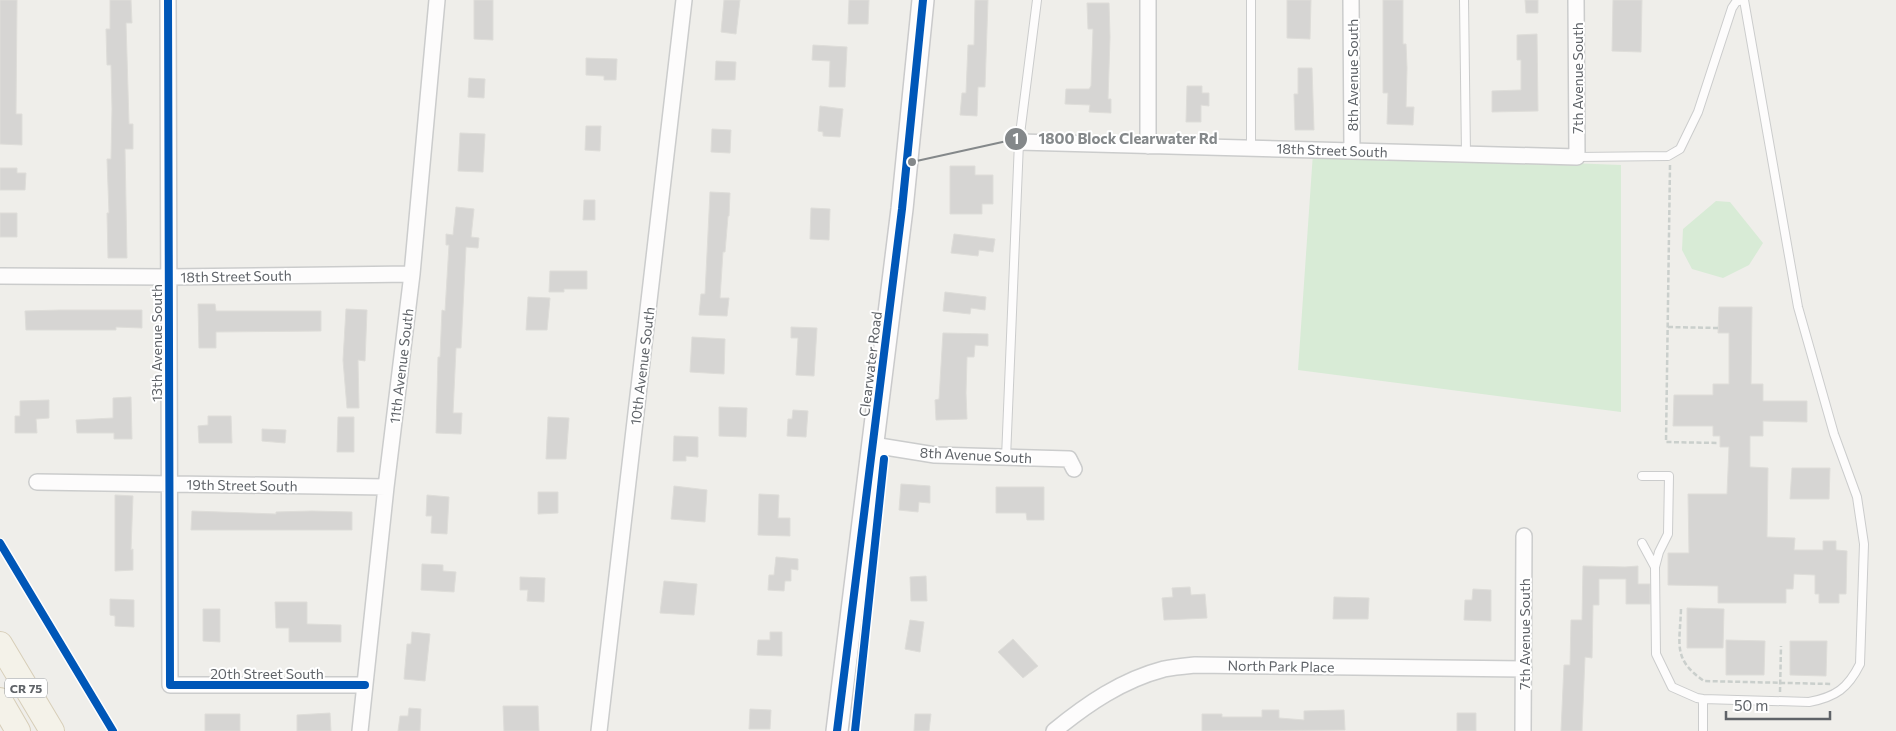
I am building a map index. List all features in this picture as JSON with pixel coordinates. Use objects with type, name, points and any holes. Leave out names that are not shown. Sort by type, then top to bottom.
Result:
[{"type":"main road","name":"CR 75","points":[[0,644],[52,731]]},
{"type":"main road","name":"CR 75","points":[[0,700],[18,731]]},
{"type":"street","name":"13th Avenue South","points":[[168,0],[170,685]]},
{"type":"street","name":"11th Avenue South","points":[[360,731],[386,487],[412,274],[437,0]]},
{"type":"street","name":"10th Avenue South","points":[[599,731],[684,0]]},
{"type":"street","name":"Clearwater Road","points":[[837,731],[902,209],[923,0]]},
{"type":"street","points":[[1148,0],[1148,146]]},
{"type":"street","name":"8th Avenue South","points":[[1351,0],[1352,151]]},
{"type":"street","name":"7th Avenue South","points":[[1576,0],[1577,157]]},
{"type":"street","name":"18th Street South","points":[[1019,142],[1577,157]]},
{"type":"street","name":"18th Street South","points":[[0,276],[169,277],[412,274]]},
{"type":"street","name":"8th Avenue South","points":[[873,445],[935,455],[1069,459],[1074,468]]},
{"type":"street","name":"19th Street South","points":[[37,482],[386,487]]},
{"type":"street","name":"7th Avenue South","points":[[1523,731],[1524,536]]},
{"type":"street","name":"North Park Place","points":[[1054,731],[1082,708],[1109,691],[1165,669],[1187,666],[1524,669]]},
{"type":"street","name":"20th Street South","points":[[170,685],[364,685]]},
{"type":"lane","points":[[1006,458],[1019,142],[1038,0]]},
{"type":"lane","points":[[1251,0],[1251,148]]},
{"type":"lane","points":[[1464,0],[1466,154]]},
{"type":"lane","points":[[1642,476],[1668,476],[1668,534],[1659,552],[1655,567],[1656,654],[1672,687],[1703,699],[1809,702],[1824,699],[1852,680],[1860,664],[1864,544],[1857,497],[1834,434],[1798,307],[1743,0],[1736,2],[1732,8],[1698,112],[1680,149],[1668,156]]},
{"type":"lane","name":"18th Street South","points":[[1577,157],[1668,156]]},
{"type":"lane","points":[[1642,543],[1655,567]]},
{"type":"lane","points":[[1703,699],[1703,731]]},
{"type":"path","points":[[1668,156],[1670,164],[1666,442],[1718,443]]},
{"type":"path","points":[[1668,327],[1718,328]]},
{"type":"path","points":[[1680,609],[1681,656],[1685,665],[1704,680],[1713,682],[1847,684]]},
{"type":"path","points":[[1780,701],[1781,646]]},
{"type":"green space","points":[[1313,153],[1621,165],[1621,412],[1298,370]]},
{"type":"green space","points":[[1716,201],[1730,202],[1763,243],[1749,265],[1723,278],[1692,269],[1682,250],[1683,229]]},
{"type":"building","points":[[0,0],[17,0],[16,114],[22,114],[22,145],[0,144]]},
{"type":"building","points":[[110,0],[131,0],[132,23],[126,23],[129,124],[133,124],[133,149],[125,149],[127,258],[108,258],[107,159],[111,159],[112,109],[111,65],[107,65],[106,29],[110,29]]},
{"type":"building","points":[[474,0],[493,0],[493,40],[474,39]]},
{"type":"building","points":[[724,0],[740,0],[736,34],[721,32]]},
{"type":"building","points":[[849,0],[869,0],[868,24],[848,24]]},
{"type":"building","points":[[975,0],[988,0],[985,87],[978,87],[977,116],[960,115],[962,93],[966,93],[968,45],[974,45]]},
{"type":"building","points":[[1287,0],[1311,0],[1310,39],[1287,38]]},
{"type":"building","points":[[1383,0],[1403,0],[1403,44],[1406,44],[1407,68],[1406,107],[1414,107],[1413,125],[1387,124],[1388,93],[1383,93]]},
{"type":"building","points":[[1525,0],[1538,0],[1538,13],[1526,13]]},
{"type":"building","points":[[1613,0],[1642,0],[1641,52],[1612,51]]},
{"type":"building","points":[[1087,3],[1109,3],[1108,99],[1111,99],[1111,113],[1089,112],[1090,105],[1065,104],[1066,89],[1089,89],[1091,86],[1093,29],[1088,29]]},
{"type":"building","points":[[1537,34],[1538,111],[1492,112],[1492,91],[1521,90],[1521,60],[1517,60],[1517,35]]},
{"type":"building","points":[[813,45],[847,47],[845,87],[829,87],[830,61],[812,60]]},
{"type":"building","points":[[586,58],[617,59],[616,80],[604,80],[604,76],[586,75]]},
{"type":"building","points":[[716,61],[736,62],[735,80],[715,80]]},
{"type":"building","points":[[1298,68],[1312,68],[1314,130],[1295,130],[1294,94],[1298,94]]},
{"type":"building","points":[[469,78],[485,79],[484,98],[468,97]]},
{"type":"building","points":[[1187,86],[1202,86],[1202,93],[1209,93],[1209,106],[1201,105],[1201,122],[1186,122]]},
{"type":"building","points":[[820,106],[843,109],[840,137],[823,136],[823,132],[818,131]]},
{"type":"building","points":[[586,126],[601,126],[600,151],[585,150]]},
{"type":"building","points":[[712,129],[731,130],[730,153],[711,152]]},
{"type":"building","points":[[460,133],[485,134],[483,172],[458,171]]},
{"type":"building","points":[[950,166],[975,166],[975,175],[993,175],[993,204],[982,204],[982,214],[950,214]]},
{"type":"building","points":[[0,168],[17,168],[17,173],[26,173],[25,190],[0,190]]},
{"type":"building","points":[[710,192],[730,193],[720,298],[729,298],[727,316],[699,315],[701,294],[705,294]]},
{"type":"building","points":[[584,200],[595,200],[595,220],[583,220]]},
{"type":"building","points":[[456,207],[474,209],[471,237],[479,238],[478,248],[466,247],[461,348],[456,348],[453,413],[462,413],[461,434],[436,433],[438,357],[440,357],[442,310],[445,311],[449,245],[446,245],[446,234],[453,235]]},
{"type":"building","points":[[811,208],[830,209],[829,240],[810,239]]},
{"type":"building","points":[[0,213],[17,213],[17,237],[0,237]]},
{"type":"building","points":[[954,234],[995,239],[993,252],[979,250],[978,256],[951,253]]},
{"type":"building","points":[[550,271],[587,271],[587,289],[564,289],[564,292],[549,292]]},
{"type":"building","points":[[945,292],[986,297],[985,310],[971,308],[970,314],[943,311]]},
{"type":"building","points":[[528,297],[550,298],[547,330],[526,330]]},
{"type":"building","points":[[198,304],[215,304],[216,311],[321,311],[321,331],[216,332],[216,348],[199,348]]},
{"type":"building","points":[[1719,307],[1752,307],[1751,384],[1763,384],[1763,401],[1807,401],[1807,422],[1763,421],[1763,436],[1750,436],[1750,467],[1768,468],[1767,537],[1795,538],[1794,550],[1823,550],[1823,541],[1836,541],[1836,550],[1847,551],[1846,594],[1839,594],[1839,603],[1819,603],[1819,594],[1815,594],[1815,575],[1794,574],[1793,589],[1786,589],[1786,603],[1718,603],[1718,586],[1668,585],[1668,553],[1689,553],[1688,494],[1727,494],[1729,447],[1720,447],[1720,436],[1713,436],[1713,426],[1673,426],[1674,395],[1713,395],[1713,384],[1729,384],[1729,333],[1718,333]]},
{"type":"building","points":[[346,309],[367,310],[365,361],[358,360],[359,408],[347,408],[343,360]]},
{"type":"building","points":[[142,310],[142,328],[116,327],[116,330],[26,330],[25,311]]},
{"type":"building","points":[[791,327],[817,328],[814,376],[796,375],[798,338],[791,338]]},
{"type":"building","points":[[943,333],[988,334],[988,346],[975,345],[974,357],[967,357],[967,419],[936,420],[935,400],[939,399]]},
{"type":"building","points":[[692,337],[725,339],[724,374],[690,372]]},
{"type":"building","points":[[131,397],[132,439],[114,439],[114,433],[77,433],[76,420],[113,418],[113,398]]},
{"type":"building","points":[[49,400],[49,418],[36,419],[37,433],[15,433],[15,416],[20,416],[20,401]]},
{"type":"building","points":[[719,407],[747,408],[746,437],[719,436]]},
{"type":"building","points":[[793,410],[808,411],[806,437],[787,436],[788,419],[792,419]]},
{"type":"building","points":[[208,416],[231,416],[232,443],[199,443],[198,426],[208,425]]},
{"type":"building","points":[[338,417],[354,417],[354,452],[337,452]]},
{"type":"building","points":[[548,417],[569,418],[566,459],[546,459]]},
{"type":"building","points":[[262,429],[286,430],[285,443],[262,441]]},
{"type":"building","points":[[674,436],[698,437],[698,457],[686,456],[686,461],[673,461]]},
{"type":"building","points":[[1792,468],[1830,468],[1829,499],[1790,499]]},
{"type":"building","points":[[901,484],[930,486],[930,503],[919,502],[918,512],[899,510]]},
{"type":"building","points":[[674,486],[707,490],[705,522],[671,519]]},
{"type":"building","points":[[996,487],[1044,487],[1044,520],[1027,520],[1026,513],[996,513]]},
{"type":"building","points":[[538,492],[558,492],[558,513],[538,514]]},
{"type":"building","points":[[759,494],[779,495],[778,518],[790,518],[790,536],[758,535]]},
{"type":"building","points":[[115,495],[133,496],[131,550],[133,549],[133,570],[115,571]]},
{"type":"building","points":[[427,495],[449,497],[447,534],[431,533],[432,516],[426,516]]},
{"type":"building","points":[[192,511],[276,514],[276,512],[312,511],[352,512],[352,530],[191,530]]},
{"type":"building","points":[[776,557],[798,559],[798,570],[791,569],[791,581],[785,581],[784,591],[768,590],[769,575],[774,575]]},
{"type":"building","points":[[422,564],[443,565],[443,571],[456,572],[454,592],[421,590]]},
{"type":"building","points":[[1583,566],[1638,566],[1638,584],[1650,584],[1650,604],[1626,604],[1626,579],[1599,579],[1599,605],[1593,605],[1592,658],[1585,657],[1582,731],[1561,731],[1564,665],[1570,665],[1571,620],[1582,620]]},
{"type":"building","points":[[926,576],[927,601],[911,601],[910,577]]},
{"type":"building","points":[[520,577],[545,578],[544,602],[527,601],[528,590],[520,590]]},
{"type":"building","points":[[664,581],[697,584],[694,615],[660,613]]},
{"type":"building","points":[[1190,587],[1191,595],[1205,594],[1207,618],[1164,620],[1162,598],[1173,597],[1172,588]]},
{"type":"building","points":[[1473,589],[1491,590],[1491,621],[1464,620],[1465,600],[1472,600]]},
{"type":"building","points":[[1334,597],[1369,598],[1368,619],[1333,619]]},
{"type":"building","points":[[110,599],[134,600],[134,627],[115,626],[115,616],[110,615]]},
{"type":"building","points":[[275,602],[307,602],[307,624],[341,625],[341,642],[289,642],[289,628],[276,628]]},
{"type":"building","points":[[1687,608],[1724,609],[1723,648],[1687,648]]},
{"type":"building","points":[[203,609],[220,609],[220,642],[203,641]]},
{"type":"building","points":[[910,620],[924,622],[920,652],[905,649]]},
{"type":"building","points":[[412,632],[430,634],[425,681],[404,679],[407,644],[411,644]]},
{"type":"building","points":[[770,632],[782,632],[782,656],[757,655],[758,640],[770,640]]},
{"type":"building","points":[[1013,639],[1038,666],[1023,678],[998,652]]},
{"type":"building","points":[[1726,640],[1765,641],[1764,675],[1726,675]]},
{"type":"building","points":[[1790,641],[1827,641],[1826,676],[1790,675]]},
{"type":"building","points":[[503,706],[538,706],[539,731],[504,731]]},
{"type":"building","points":[[409,708],[421,709],[420,731],[398,731],[400,716],[408,716]]},
{"type":"building","points":[[750,709],[771,710],[770,729],[749,729]]},
{"type":"building","points":[[1262,710],[1279,710],[1279,718],[1304,720],[1304,711],[1344,710],[1345,730],[1202,731],[1202,714],[1222,714],[1222,717],[1262,717]]},
{"type":"building","points":[[330,713],[331,731],[297,731],[297,715]]},
{"type":"building","points":[[1457,713],[1476,713],[1476,731],[1457,731]]},
{"type":"building","points":[[205,714],[240,714],[240,731],[205,731]]},
{"type":"building","points":[[915,714],[931,714],[929,731],[914,731]]},
{"type":"cycle path","points":[[168,0],[170,685],[365,685]]},
{"type":"cycle path","points":[[837,731],[902,209],[923,0]]},
{"type":"cycle path","points":[[855,731],[884,459]]},
{"type":"cycle path","points":[[0,543],[113,731]]},
{"type":"place","name":"1800 Block Clearwater Rd","points":[[912,162]]}]
